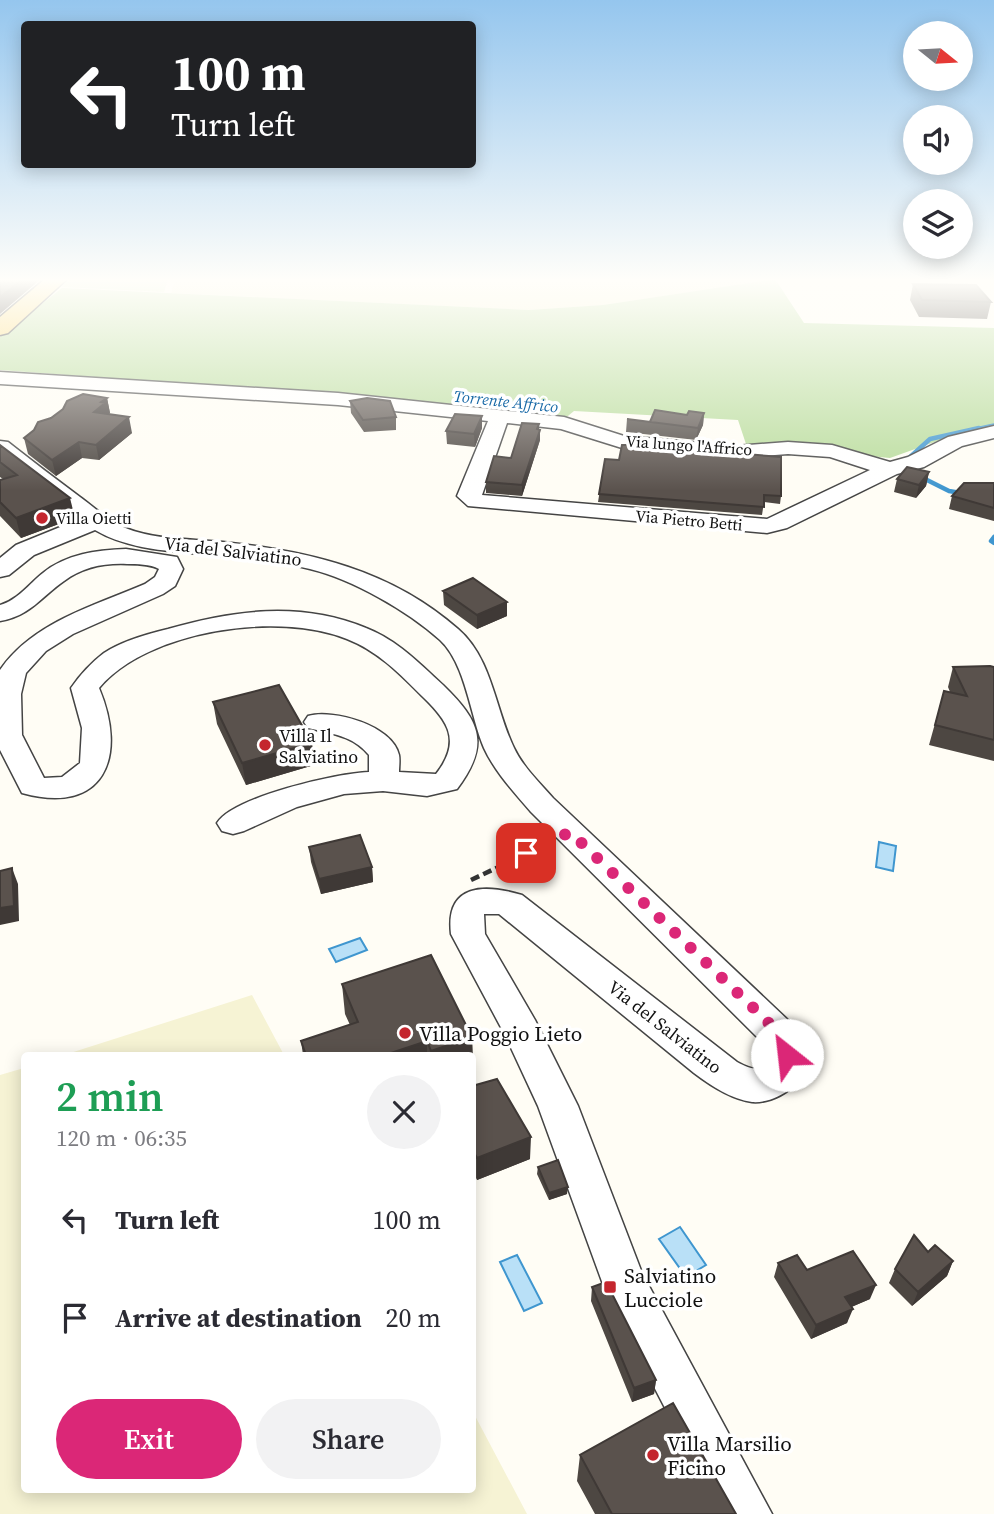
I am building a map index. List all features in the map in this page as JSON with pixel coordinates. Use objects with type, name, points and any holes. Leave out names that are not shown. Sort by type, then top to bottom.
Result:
[{"type":"street","name":"Via lungo l'Affrico","points":[[0,378],[338,399],[564,423],[622,442],[736,452],[788,448],[832,452],[889,469]]},
{"type":"street","name":"Via Pietro Betti","points":[[499,418],[468,496],[476,501],[766,526],[779,523],[889,469]]},
{"type":"street","points":[[889,469],[916,462],[948,444],[994,432]]},
{"type":"street","points":[[970,438],[994,447]]},
{"type":"street","name":"Via del Salviatino","points":[[0,447],[114,532],[140,540],[270,554],[318,563],[363,580],[417,610],[450,635],[462,648],[494,736],[504,756],[529,790],[777,1033],[787,1055],[784,1069],[771,1082],[758,1086],[740,1083],[707,1062],[510,904],[484,900],[469,907],[466,918],[468,934],[522,1031],[558,1107],[576,1149],[624,1283],[747,1514]]},
{"type":"street","points":[[0,570],[25,550],[97,521]]},
{"type":"street","points":[[0,613],[7,613],[22,605],[59,573],[94,559],[149,558],[168,562],[171,569],[166,580],[154,589],[64,628],[37,645],[13,671],[7,694],[8,735],[33,786],[46,791],[60,789],[79,780],[93,766],[97,753],[92,704],[85,688],[97,673],[120,655],[162,640],[262,618],[317,623],[366,637],[403,661],[457,715],[463,742],[458,768],[446,782],[416,787],[384,781],[317,790],[257,810],[233,823]]},
{"type":"street","points":[[318,722],[349,727],[368,734],[384,754],[384,781]]},
{"type":"path","points":[[460,885],[570,832]]},
{"type":"shaded area","points":[[252,995],[282,1052],[73,1052]]},
{"type":"shaded area","points":[[21,1069],[21,1493],[476,1493],[476,1418],[527,1514],[0,1514],[0,1075]]},
{"type":"green space","points":[[0,350],[994,350],[994,428],[943,439],[890,458],[746,444],[738,420],[574,411],[563,420],[297,392],[0,370]]},
{"type":"water","points":[[879,842],[896,846],[893,871],[876,867]]},
{"type":"water","points":[[360,938],[367,950],[336,962],[329,949]]},
{"type":"water","points":[[680,1227],[706,1265],[686,1277],[659,1239]]},
{"type":"water","points":[[517,1255],[542,1303],[524,1311],[500,1262]]},
{"type":"building","points":[[83,394],[107,398],[94,412],[129,417],[96,445],[79,442],[52,460],[24,438],[34,430],[38,422],[51,418],[63,409],[67,401]]},
{"type":"building","points":[[367,398],[390,401],[396,417],[363,420],[350,401]]},
{"type":"building","points":[[655,410],[687,415],[689,411],[704,413],[698,428],[650,422]]},
{"type":"building","points":[[455,414],[482,416],[474,434],[446,431]]},
{"type":"building","points":[[522,423],[539,424],[537,429],[540,430],[522,485],[486,482],[494,456],[511,458]]},
{"type":"building","points":[[0,445],[70,498],[16,518],[0,502],[0,480],[17,475],[0,462]]},
{"type":"building","points":[[622,445],[781,457],[781,496],[764,495],[764,507],[599,494],[605,459],[619,460]]},
{"type":"building","points":[[907,467],[929,472],[919,485],[897,479]]},
{"type":"building","points":[[964,483],[994,483],[994,508],[952,496]]},
{"type":"building","points":[[473,578],[507,602],[477,615],[443,591]]},
{"type":"building","points":[[953,667],[994,667],[994,740],[935,725],[944,691],[967,696]]},
{"type":"building","points":[[279,685],[312,743],[242,763],[213,702]]},
{"type":"building","points":[[360,835],[372,867],[319,879],[309,847]]},
{"type":"building","points":[[12,868],[14,906],[0,908],[0,871]]},
{"type":"building","points":[[431,955],[472,1037],[431,1051],[427,1041],[394,1052],[305,1052],[301,1041],[358,1022],[342,984]]},
{"type":"building","points":[[497,1079],[531,1137],[477,1158],[476,1085]]},
{"type":"building","points":[[558,1160],[568,1187],[549,1193],[538,1167]]},
{"type":"building","points":[[914,1235],[928,1252],[935,1245],[953,1261],[918,1292],[895,1269]]},
{"type":"building","points":[[853,1251],[876,1285],[845,1297],[853,1309],[816,1325],[778,1263],[797,1255],[807,1270]]},
{"type":"building","points":[[606,1282],[656,1380],[634,1388],[592,1287]]},
{"type":"building","name":"Villa Marsilio Ficino","points":[[673,1403],[736,1514],[612,1514],[580,1455]]},
{"type":"waterway","name":"Torrente Affrico","points":[[971,430],[994,425]]},
{"type":"waterway","name":"Torrente Affrico","points":[[910,457],[930,439],[979,428]]},
{"type":"waterway","points":[[923,478],[949,491],[961,493]]},
{"type":"waterway","points":[[994,537],[991,541],[994,543]]},
{"type":"place","name":"Villa Oietti","points":[[42,518]]},
{"type":"place","name":"Villa Il Salviatino","points":[[265,745]]},
{"type":"place","name":"Villa Poggio Lieto","points":[[405,1033]]},
{"type":"place","name":"Salviatino Lucciole","points":[[610,1287]]},
{"type":"place","name":"Villa Marsilio Ficino","points":[[653,1455]]},
{"type":"route","points":[[526,853],[570,832],[767,1021],[777,1033],[787,1055]]}]
